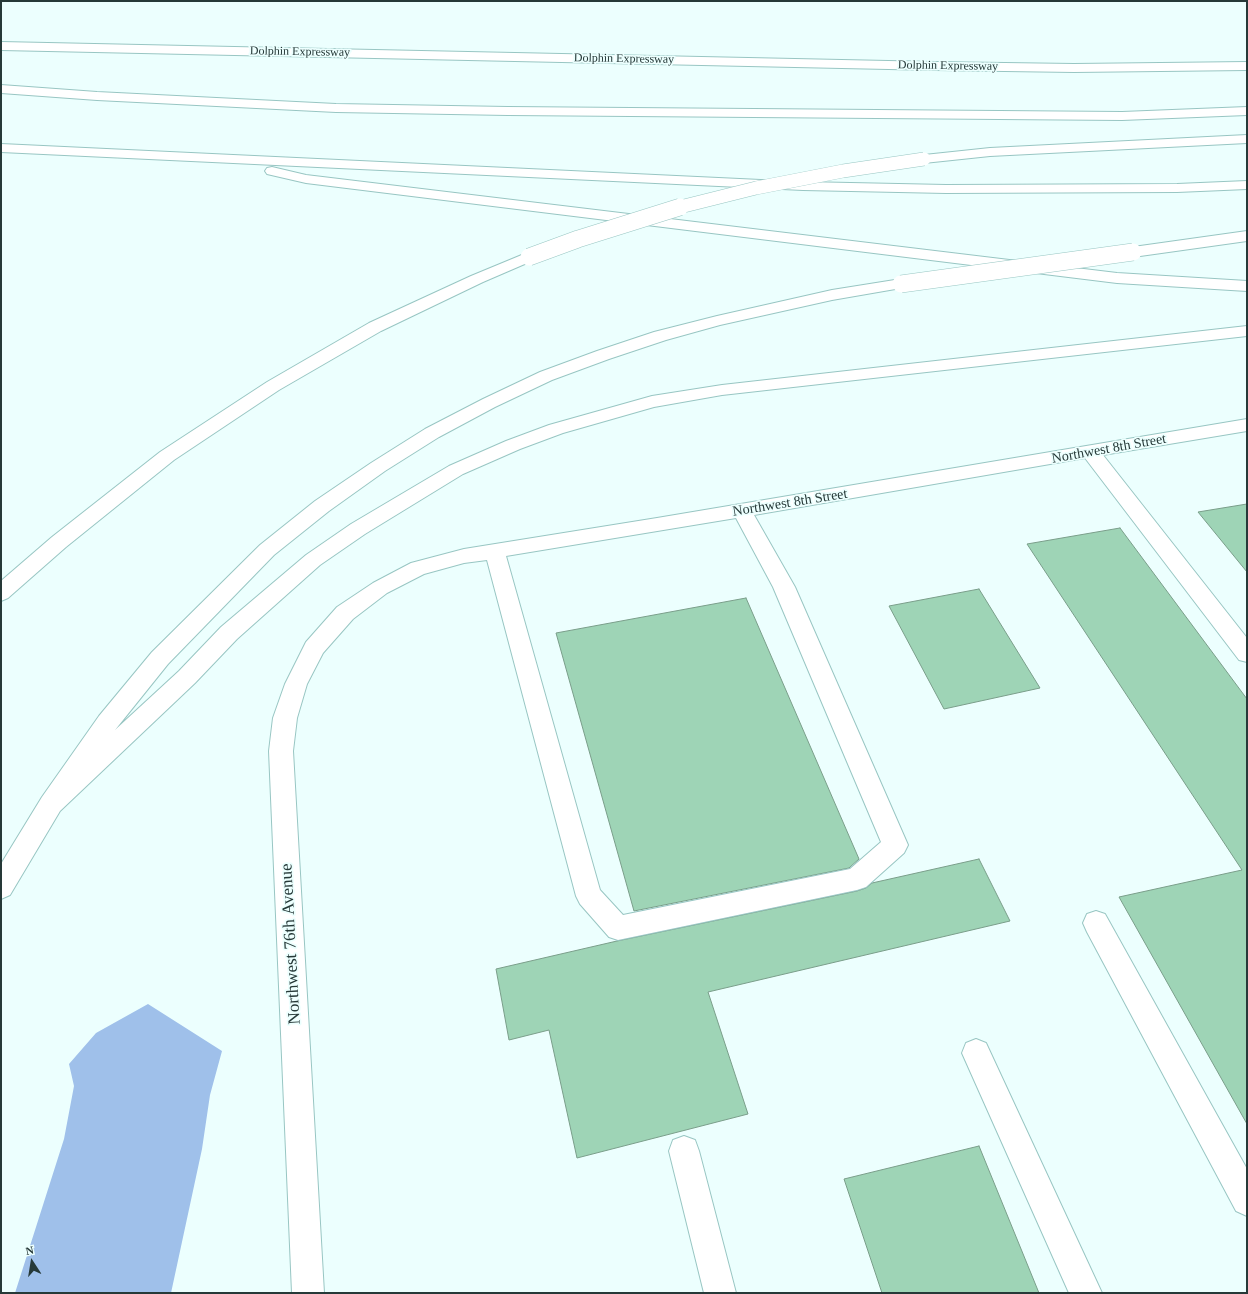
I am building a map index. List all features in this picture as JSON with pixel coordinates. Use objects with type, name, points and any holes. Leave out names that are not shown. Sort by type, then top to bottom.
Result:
[{"type":"main road","name":"Dolphin Expressway","points":[[1,46],[936,66],[1074,68],[1247,66]]},
{"type":"main road","points":[[1,89],[98,96],[352,108],[516,111],[1122,116],[1247,111]]},
{"type":"main road","points":[[1,593],[65,537],[167,456],[272,386],[375,327],[477,279],[529,257],[578,239],[673,209],[748,190],[843,171],[990,152],[1247,138]]},
{"type":"main road","points":[[1,148],[803,186],[946,189],[1177,188],[1247,185]]},
{"type":"main road","points":[[222,159],[306,179],[1116,278],[1247,286]]},
{"type":"main road","points":[[1,887],[52,804],[107,723],[160,658],[214,602],[268,550],[322,506],[378,467],[432,433],[489,403],[546,376],[603,355],[660,336],[774,307],[832,295],[901,284],[1247,236]]},
{"type":"main road","points":[[52,804],[187,677],[229,633],[313,560],[378,516],[456,470],[513,445],[556,429],[652,402],[722,390],[1247,331]]},
{"type":"main road","name":"Northwest 8th Street","points":[[344,613],[380,588],[418,568],[464,556],[1247,426]]},
{"type":"main road","points":[[1091,453],[1247,654]]},
{"type":"main road","points":[[495,552],[589,896],[618,928],[857,879],[895,845],[784,587],[742,511]]},
{"type":"main road","name":"Northwest 76th Avenue","points":[[308,1293],[281,751],[285,718],[296,684],[314,648],[344,613]]},
{"type":"main road","points":[[1096,923],[1247,1200]]},
{"type":"main road","points":[[976,1053],[1086,1293]]},
{"type":"main road","points":[[684,1151],[720,1293]]},
{"type":"water","points":[[148,1004],[222,1051],[210,1095],[202,1149],[171,1293],[15,1293],[64,1139],[74,1086],[69,1064],[96,1033]]},
{"type":"building","points":[[1247,504],[1247,572],[1198,512]]},
{"type":"building","points":[[1120,528],[1247,699],[1247,1124],[1119,897],[1242,870],[1027,544]]},
{"type":"building","points":[[979,589],[1040,688],[944,709],[889,606]]},
{"type":"building","points":[[746,598],[859,859],[849,868],[634,911],[556,633]]},
{"type":"building","points":[[979,859],[1010,921],[708,992],[748,1114],[577,1158],[549,1030],[509,1040],[496,969],[617,941],[857,891],[866,888],[872,883]]},
{"type":"building","points":[[979,1146],[1039,1293],[882,1293],[844,1179]]}]
